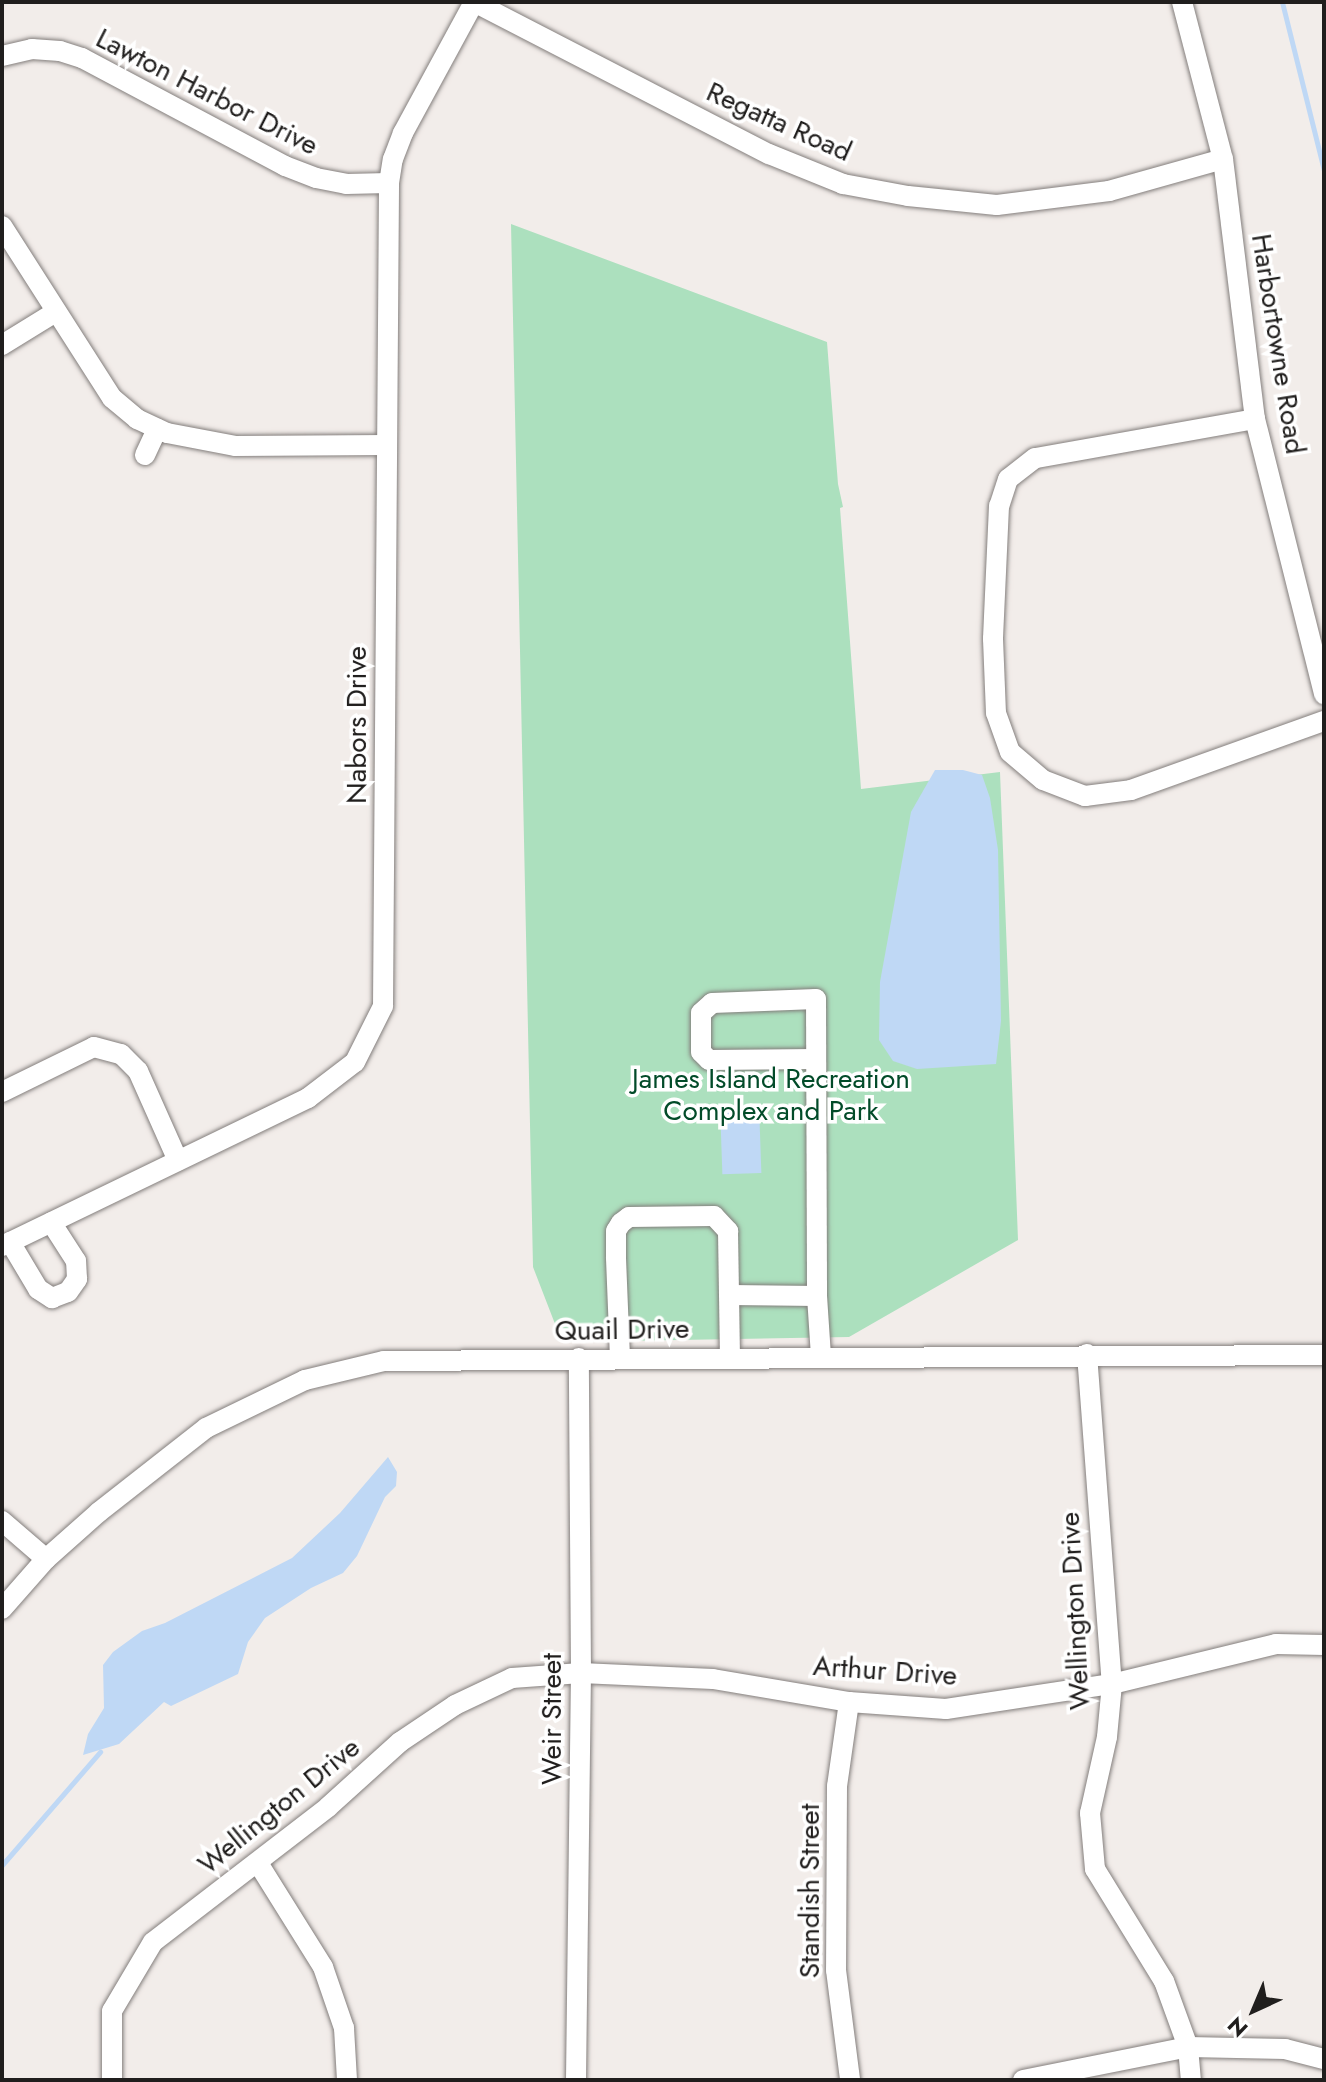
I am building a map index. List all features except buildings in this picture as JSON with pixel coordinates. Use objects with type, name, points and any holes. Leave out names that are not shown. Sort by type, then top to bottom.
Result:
[{"type":"street","name":"Regatta Road","points":[[474,2],[769,154],[843,184],[908,196],[997,205],[1109,191],[1223,159]]},
{"type":"street","name":"Nabors Drive","points":[[6,1244],[308,1098],[355,1062],[383,1006],[389,183],[403,133],[474,2]]},
{"type":"street","name":"Harbortowne Road","points":[[1182,2],[1223,159],[1255,419],[1324,694]]},
{"type":"street","name":"Lawton Harbor Drive","points":[[2,56],[32,49],[82,58],[285,166],[316,178],[346,184],[389,183]]},
{"type":"street","points":[[2,226],[54,313],[112,398],[137,419],[157,429],[199,442],[235,446],[387,445]]},
{"type":"street","points":[[2,345],[54,313]]},
{"type":"street","points":[[1255,419],[1035,458],[1008,479],[999,506],[993,639],[996,713],[1010,752],[1043,780],[1085,796],[1131,790],[1324,721]]},
{"type":"street","points":[[145,455],[157,429]]},
{"type":"street","points":[[816,1059],[709,1060],[701,1052],[701,1013],[712,1003],[816,999],[817,1296],[821,1356]]},
{"type":"street","points":[[2,1092],[94,1047],[121,1054],[138,1071],[178,1161]]},
{"type":"street","points":[[620,1358],[616,1231],[629,1217],[714,1216],[722,1221],[729,1240],[730,1357]]},
{"type":"street","points":[[6,1244],[38,1289],[52,1298],[68,1292],[77,1279],[76,1261],[51,1222]]},
{"type":"street","points":[[730,1295],[817,1296]]},
{"type":"street","name":"Quail Drive","points":[[4,1604],[46,1559],[99,1512],[206,1428],[305,1380],[384,1361],[1087,1354],[1324,1355]]},
{"type":"street","name":"Wellington Drive","points":[[1087,1354],[1112,1684],[1107,1737],[1090,1813],[1095,1869],[1164,1981],[1188,2047],[1191,2080]]},
{"type":"street","name":"Weir Street","points":[[576,2080],[581,1673],[579,1358]]},
{"type":"street","points":[[2,1521],[46,1559]]},
{"type":"street","name":"Arthur Drive","points":[[581,1673],[713,1679],[849,1702],[946,1709],[1112,1684],[1276,1644],[1324,1645]]},
{"type":"street","name":"Wellington Drive","points":[[112,2080],[112,2011],[153,1942],[328,1807],[400,1742],[455,1705],[512,1678],[581,1673]]},
{"type":"street","name":"Standish Street","points":[[849,1702],[837,1786],[836,1970],[850,2080]]},
{"type":"street","points":[[258,1863],[323,1967],[344,2028],[347,2080]]},
{"type":"street","points":[[1023,2080],[1188,2047],[1285,2049],[1324,2059]]},
{"type":"green space","name":"James Island Recreation Complex and Park","points":[[511,224],[827,342],[838,484],[843,507],[840,508],[861,789],[1000,772],[1018,1240],[849,1337],[562,1342],[533,1267]]},
{"type":"water","points":[[935,770],[963,770],[982,775],[990,798],[998,850],[1001,1021],[996,1064],[917,1069],[893,1061],[879,1040],[880,982],[911,812]]},
{"type":"water","points":[[759,1105],[761,1173],[722,1174],[720,1106]]},
{"type":"water","points":[[388,1457],[397,1472],[396,1486],[385,1497],[357,1556],[343,1573],[311,1588],[265,1618],[248,1642],[238,1674],[171,1706],[164,1702],[119,1744],[83,1755],[88,1734],[104,1708],[103,1665],[113,1652],[142,1631],[165,1623],[292,1558],[340,1513]]},
{"type":"waterway","points":[[1282,2],[1324,171]]},
{"type":"waterway","points":[[2,1865],[100,1752]]}]
